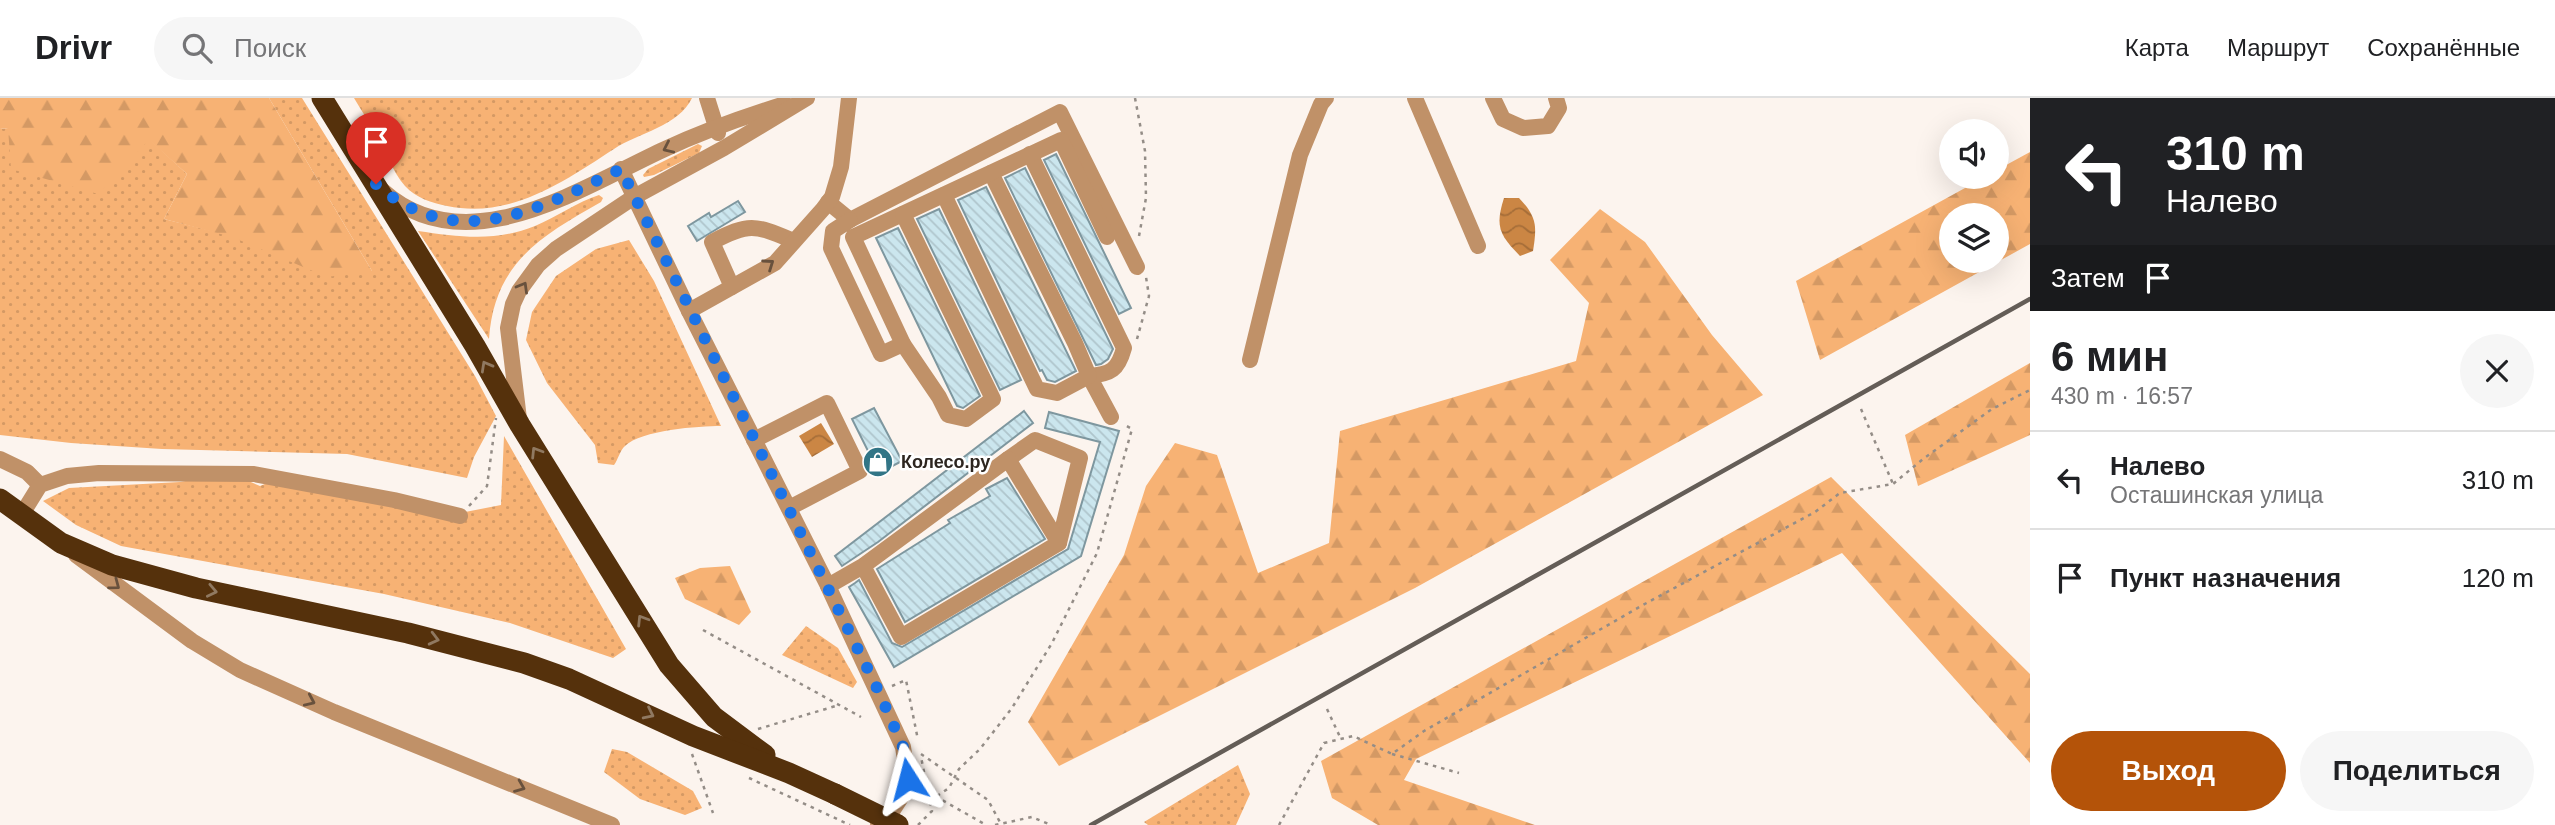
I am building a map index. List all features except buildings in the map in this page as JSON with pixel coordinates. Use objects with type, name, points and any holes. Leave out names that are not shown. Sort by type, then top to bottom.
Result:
[{"type":"highway","points":[[321,98],[475,346],[520,425],[682,681],[714,717],[789,773]]},
{"type":"highway","points":[[0,499],[61,544],[112,565],[146,575],[408,633],[524,663],[569,679],[693,736],[789,773],[898,825]]},
{"type":"street","points":[[706,98],[724,148]]},
{"type":"street","points":[[362,166],[376,184],[401,204],[433,217],[463,221],[497,220],[533,210],[715,126],[806,98]]},
{"type":"street","points":[[520,425],[508,328],[519,291],[538,265],[556,249],[634,197],[724,148],[806,98]]},
{"type":"street","points":[[689,311],[775,263],[828,202],[837,184],[841,167],[849,98]]},
{"type":"street","points":[[1250,360],[1300,155],[1326,98]]},
{"type":"street","points":[[1415,98],[1478,246]]},
{"type":"street","points":[[1493,98],[1503,119],[1523,128],[1548,125],[1559,108],[1556,98]]},
{"type":"street","points":[[903,344],[880,354],[831,248],[833,231],[1060,112],[1137,267]]},
{"type":"street","points":[[903,214],[993,399],[966,419],[948,415],[903,344],[853,237],[1061,140],[1107,237]]},
{"type":"street","points":[[944,195],[1037,390],[1056,393],[1089,376],[1107,374],[1120,362],[1124,348],[1031,154]]},
{"type":"street","points":[[621,169],[689,311],[828,586],[903,747],[908,779],[904,793],[898,804],[876,825]]},
{"type":"street","points":[[991,173],[1111,417]]},
{"type":"street","points":[[828,202],[850,220]]},
{"type":"street","points":[[732,287],[712,242],[737,229],[760,226],[794,241]]},
{"type":"street","points":[[754,440],[827,403],[859,471],[789,508]]},
{"type":"street","points":[[828,586],[863,566],[1035,440],[1080,458],[1059,543],[901,637],[863,566]]},
{"type":"street","points":[[0,459],[27,472],[40,485]]},
{"type":"street","points":[[1008,459],[1059,543]]},
{"type":"street","points":[[22,514],[40,485],[67,476],[99,472],[254,474],[394,500],[460,516]]},
{"type":"street","points":[[61,544],[192,641],[240,670],[334,712],[612,825]]},
{"type":"path","points":[[1392,754],[1424,731],[1641,607],[1815,512],[1840,493],[1893,484],[1992,409],[2030,390]]},
{"type":"path","points":[[1861,409],[1893,484]]},
{"type":"path","points":[[460,516],[486,486],[496,416]]},
{"type":"path","points":[[702,630],[861,717]]},
{"type":"path","points":[[748,732],[839,705]]},
{"type":"path","points":[[1327,709],[1340,737]]},
{"type":"path","points":[[1279,825],[1324,743],[1340,737],[1353,736],[1392,754],[1460,773]]},
{"type":"path","points":[[703,756],[691,751],[713,813]]},
{"type":"path","points":[[921,754],[988,800],[1001,824]]},
{"type":"path","points":[[738,773],[850,825]]},
{"type":"path","points":[[928,792],[986,825]]},
{"type":"path","points":[[918,825],[928,815]]},
{"type":"path","points":[[995,825],[1032,817],[1051,825]]},
{"type":"green space","points":[[0,98],[269,98],[372,271],[327,277],[232,237],[164,219],[187,174],[149,140],[98,194],[11,169],[8,128],[0,129]]},
{"type":"green space","points":[[269,98],[302,98],[475,376],[496,416],[474,457],[467,478],[347,454],[162,449],[0,435],[0,129],[149,139],[187,174],[164,219],[372,271]]},
{"type":"green space","points":[[354,98],[692,98],[678,116],[624,143],[556,185],[515,202],[470,209],[436,203],[409,190],[396,174]]},
{"type":"green space","points":[[698,144],[702,146],[699,153],[654,175],[644,177],[648,169]]},
{"type":"green space","points":[[2030,152],[2030,244],[2009,256],[2009,203],[1939,203],[1939,273],[1978,273],[1820,360],[1796,281],[1963,189],[2009,189],[2009,163]]},
{"type":"green space","points":[[599,195],[603,198],[601,202],[541,240],[511,271],[500,290],[489,339],[418,231],[463,236],[506,234],[535,226]]},
{"type":"green space","points":[[1600,209],[1645,242],[1712,335],[1763,395],[1415,588],[1059,766],[1028,722],[1124,555],[1146,486],[1175,443],[1217,455],[1258,573],[1329,543],[1340,431],[1576,361],[1589,303],[1550,260]]},
{"type":"green space","points":[[629,240],[654,281],[721,426],[685,428],[644,436],[625,446],[614,465],[598,463],[595,445],[547,383],[526,340],[532,312],[556,276],[596,249]]},
{"type":"green space","points":[[2030,363],[2030,435],[1918,486],[1905,435]]},
{"type":"green space","points":[[504,436],[626,649],[613,658],[510,623],[384,594],[121,546],[76,525],[43,501],[69,488],[180,482],[230,473],[260,486],[277,479],[455,514],[501,505]]},
{"type":"green space","points":[[1831,477],[2030,674],[2030,763],[1842,553],[1416,759],[1404,780],[1535,825],[1378,825],[1332,798],[1321,761]]},
{"type":"green space","points":[[730,566],[751,612],[739,625],[685,599],[675,578],[700,568]]},
{"type":"green space","points":[[806,626],[838,648],[857,682],[853,688],[782,655]]},
{"type":"green space","points":[[612,749],[627,752],[693,791],[702,808],[685,815],[640,799],[604,772]]},
{"type":"green space","points":[[1238,765],[1250,794],[1236,825],[1148,825],[1144,822]]},
{"type":"water","points":[[1504,198],[1519,198],[1529,211],[1535,228],[1533,251],[1520,256],[1503,236],[1500,216]]},
{"type":"water","points":[[821,423],[834,444],[812,457],[799,436]]},
{"type":"railway","points":[[1091,825],[2030,299]]},
{"type":"place","name":"Колесо.ру","points":[[878,462]]},
{"type":"route","points":[[376,184],[401,204],[433,217],[463,221],[497,220],[533,210],[621,169],[879,692],[903,747],[908,779]]}]
